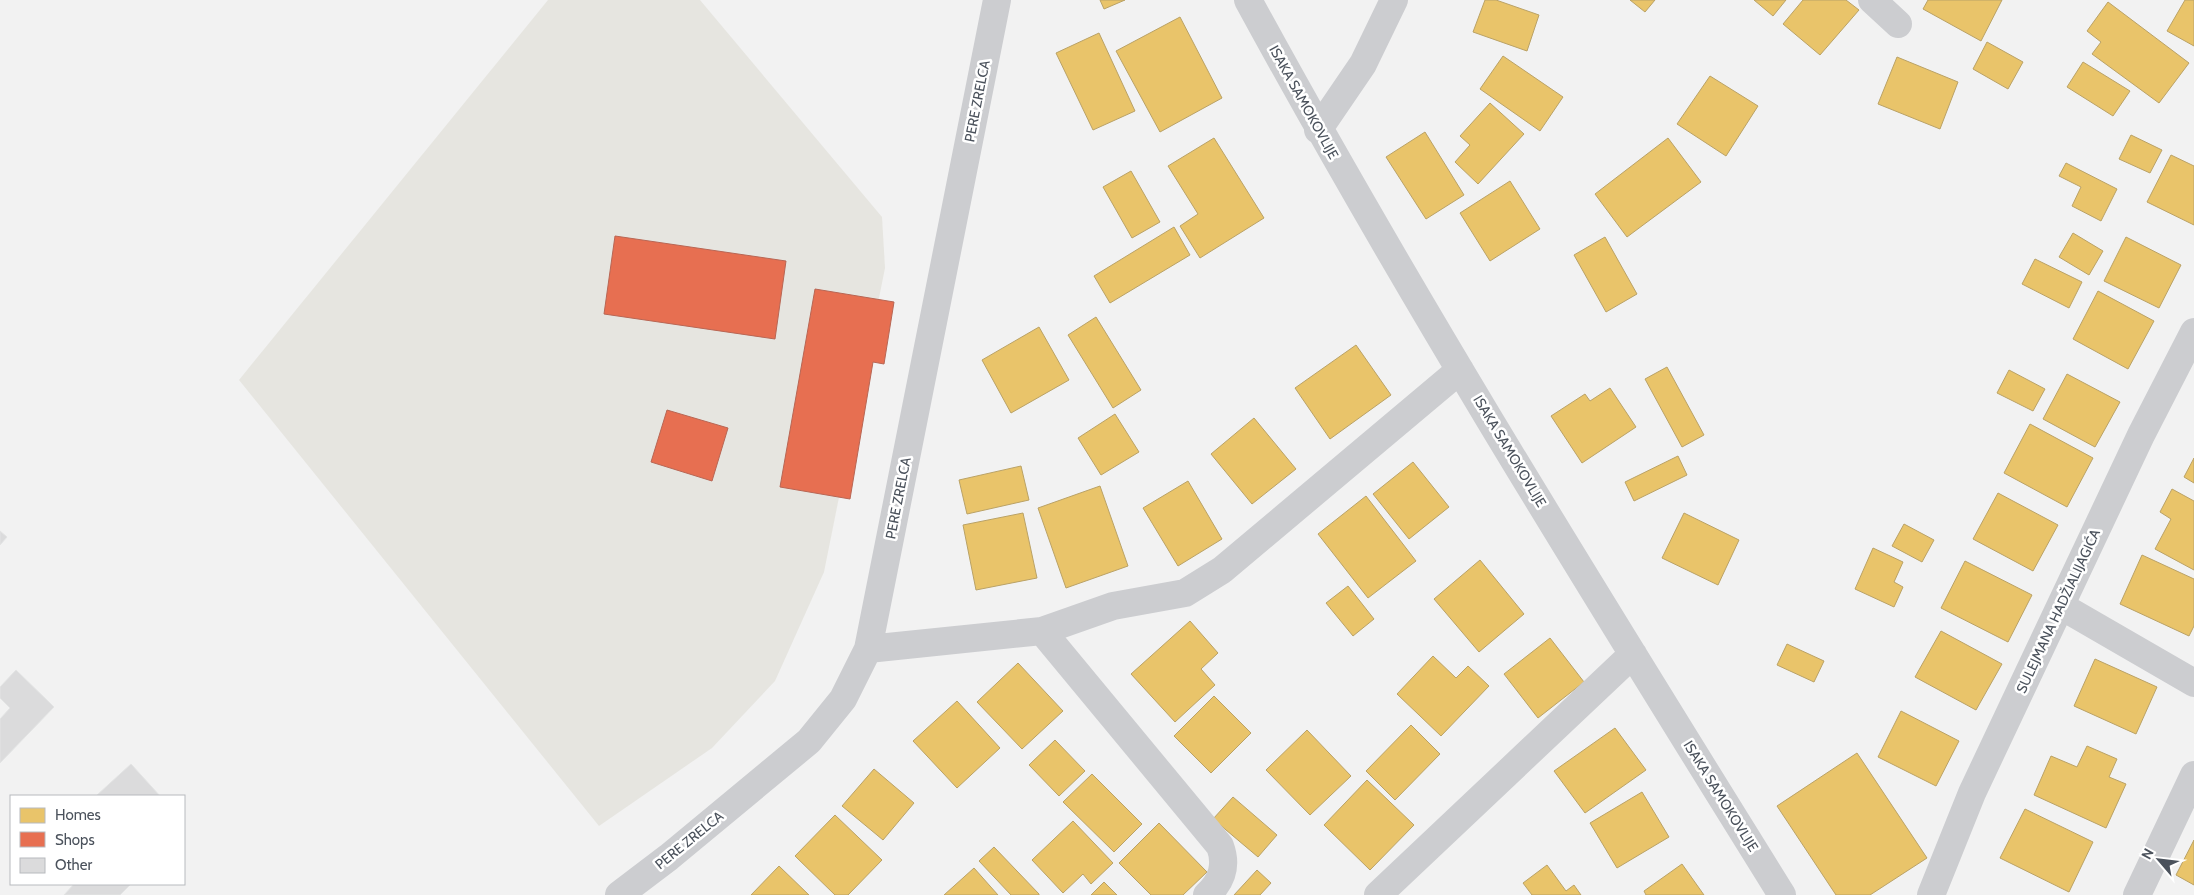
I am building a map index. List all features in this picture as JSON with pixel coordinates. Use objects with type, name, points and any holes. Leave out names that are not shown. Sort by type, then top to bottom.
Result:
[{"type":"street","name":"PERE ZRELCA","points":[[620,895],[669,858],[809,741],[843,699],[868,649],[997,0]]},
{"type":"street","name":"ISAKA SAMOKOVLIJE","points":[[1248,0],[1318,130],[1460,370],[1782,895]]},
{"type":"street","points":[[1318,130],[1363,64],[1394,0]]},
{"type":"street","points":[[1872,0],[1898,24]]},
{"type":"street","name":"SULEJMANA HADŽIALIJAGIĆA","points":[[1931,895],[1972,793],[2142,436],[2194,332]]},
{"type":"street","points":[[868,649],[1042,631],[1113,606],[1184,593],[1222,570],[1460,370]]},
{"type":"street","points":[[2061,606],[2194,684]]},
{"type":"street","points":[[1042,631],[1220,846],[1224,857],[1223,868],[1220,878],[1207,895]]},
{"type":"street","points":[[1378,895],[1633,654]]},
{"type":"street","points":[[2137,895],[2194,775]]},
{"type":"shaded area","points":[[548,0],[700,0],[882,217],[885,268],[824,572],[775,681],[712,748],[599,826],[239,380]]},
{"type":"building: Homes","points":[[1100,0],[1125,0],[1104,9]]},
{"type":"building: Homes","points":[[1485,0],[1496,0],[1539,15],[1527,51],[1473,32]]},
{"type":"building: Homes","points":[[1630,0],[1655,0],[1645,12]]},
{"type":"building: Homes","points":[[1754,0],[1786,0],[1773,16]]},
{"type":"building: Homes","points":[[1803,0],[1846,0],[1859,10],[1820,55],[1783,24]]},
{"type":"building: Homes","points":[[1928,0],[2002,0],[1981,41],[1923,9]]},
{"type":"building: Homes","points":[[2185,0],[2194,0],[2194,46],[2167,31]]},
{"type":"building: Homes","points":[[2108,2],[2189,63],[2159,103],[2092,54],[2101,42],[2087,31]]},
{"type":"building: Homes","points":[[1180,17],[1222,98],[1160,132],[1116,51]]},
{"type":"building: Homes","points":[[1099,33],[1135,111],[1093,130],[1056,53]]},
{"type":"building: Homes","points":[[1987,42],[2023,62],[2008,89],[1973,69]]},
{"type":"building: Homes","points":[[1503,56],[1563,97],[1540,131],[1480,89]]},
{"type":"building: Homes","points":[[1897,57],[1958,82],[1940,129],[1878,104]]},
{"type":"building: Homes","points":[[2083,62],[2130,91],[2113,116],[2067,87]]},
{"type":"building: Homes","points":[[1710,76],[1758,106],[1726,156],[1677,124]]},
{"type":"building: Homes","points":[[1490,103],[1524,134],[1478,184],[1455,162],[1470,145],[1460,136]]},
{"type":"building: Homes","points":[[1425,132],[1464,195],[1426,219],[1386,157]]},
{"type":"building: Homes","points":[[2131,135],[2162,150],[2150,173],[2119,159]]},
{"type":"building: Homes","points":[[1214,138],[1264,218],[1200,258],[1180,226],[1198,214],[1168,166]]},
{"type":"building: Homes","points":[[1668,138],[1701,182],[1627,237],[1595,194]]},
{"type":"building: Homes","points":[[2171,155],[2194,166],[2194,225],[2147,202]]},
{"type":"building: Homes","points":[[2066,163],[2117,189],[2101,221],[2072,206],[2081,187],[2059,176]]},
{"type":"building: Homes","points":[[1131,171],[1160,222],[1132,238],[1103,187]]},
{"type":"building: Homes","points":[[1510,181],[1540,229],[1490,261],[1460,213]]},
{"type":"building: Homes","points":[[1174,227],[1190,255],[1110,303],[1094,276]]},
{"type":"building: Homes","points":[[2073,233],[2103,251],[2089,275],[2059,257]]},
{"type":"building: Homes","points":[[1605,237],[1637,294],[1606,312],[1574,255]]},
{"type":"building: Homes","points":[[2126,237],[2181,265],[2159,308],[2104,281]]},
{"type":"building: Homes","points":[[2035,259],[2082,282],[2069,308],[2022,284]]},
{"type":"building: Homes","points":[[2098,291],[2154,321],[2128,369],[2073,339]]},
{"type":"building: Homes","points":[[1096,317],[1141,390],[1113,408],[1068,335]]},
{"type":"building: Homes","points":[[1039,327],[1069,380],[1011,413],[982,360]]},
{"type":"building: Homes","points":[[1356,345],[1391,395],[1330,439],[1295,388]]},
{"type":"building: Homes","points":[[1667,367],[1704,435],[1682,447],[1645,379]]},
{"type":"building: Homes","points":[[2009,370],[2045,389],[2033,411],[1997,393]]},
{"type":"building: Homes","points":[[2067,374],[2120,402],[2095,447],[2043,419]]},
{"type":"building: Homes","points":[[1610,388],[1636,427],[1582,463],[1551,416],[1585,394],[1590,401]]},
{"type":"building: Homes","points":[[1115,414],[1139,452],[1101,475],[1078,438]]},
{"type":"building: Homes","points":[[1254,418],[1296,469],[1252,504],[1211,454]]},
{"type":"building: Homes","points":[[2030,424],[2093,458],[2067,507],[2004,473]]},
{"type":"building: Homes","points":[[1678,456],[1687,475],[1634,501],[1625,482]]},
{"type":"building: Homes","points":[[2194,458],[2194,483],[2184,477]]},
{"type":"building: Homes","points":[[1413,462],[1449,507],[1409,539],[1373,494]]},
{"type":"building: Homes","points":[[1021,466],[1029,500],[967,514],[959,480]]},
{"type":"building: Homes","points":[[1188,481],[1222,539],[1178,566],[1143,508]]},
{"type":"building: Homes","points":[[1100,486],[1128,566],[1066,588],[1038,508]]},
{"type":"building: Homes","points":[[2172,489],[2194,501],[2194,570],[2155,549],[2171,519],[2160,512]]},
{"type":"building: Homes","points":[[1998,493],[2058,525],[2033,571],[1973,539]]},
{"type":"building: Homes","points":[[1366,496],[1416,561],[1368,598],[1318,534]]},
{"type":"building: Homes","points":[[1023,513],[1037,578],[976,590],[963,525]]},
{"type":"building: Homes","points":[[1684,513],[1739,540],[1718,585],[1662,558]]},
{"type":"building: Homes","points":[[1904,524],[1934,540],[1922,562],[1892,546]]},
{"type":"building: Homes","points":[[1873,548],[1903,562],[1894,582],[1903,587],[1894,607],[1855,589]]},
{"type":"building: Homes","points":[[2142,555],[2194,579],[2194,626],[2189,636],[2120,604]]},
{"type":"building: Homes","points":[[1480,560],[1524,614],[1479,652],[1434,599]]},
{"type":"building: Homes","points":[[1965,561],[2032,595],[2008,642],[1941,608]]},
{"type":"building: Homes","points":[[1348,586],[1374,619],[1353,636],[1326,603]]},
{"type":"building: Homes","points":[[1190,621],[1218,653],[1201,669],[1215,685],[1175,722],[1131,674]]},
{"type":"building: Homes","points":[[1941,631],[2002,664],[1976,710],[1915,677]]},
{"type":"building: Homes","points":[[1550,638],[1584,682],[1538,718],[1504,674]]},
{"type":"building: Homes","points":[[1787,644],[1824,661],[1814,682],[1777,665]]},
{"type":"building: Homes","points":[[1433,656],[1456,678],[1468,666],[1489,686],[1441,736],[1397,694]]},
{"type":"building: Homes","points":[[2095,659],[2157,687],[2136,734],[2074,706]]},
{"type":"building: Homes","points":[[1018,663],[1063,711],[1022,749],[977,702]]},
{"type":"building: Homes","points":[[1214,696],[1251,733],[1211,773],[1174,736]]},
{"type":"building: Homes","points":[[957,701],[1000,748],[957,788],[913,741]]},
{"type":"building: Homes","points":[[1901,711],[1959,741],[1936,786],[1878,757]]},
{"type":"building: Homes","points":[[1411,725],[1440,754],[1395,800],[1366,771]]},
{"type":"building: Homes","points":[[1615,728],[1646,770],[1585,813],[1554,771]]},
{"type":"building: Homes","points":[[1307,730],[1351,776],[1310,815],[1266,770]]},
{"type":"building: Homes","points":[[1055,740],[1085,771],[1059,796],[1029,765]]},
{"type":"building: Homes","points":[[2087,746],[2117,759],[2109,777],[2126,784],[2106,828],[2034,795],[2051,756],[2077,767]]},
{"type":"building: Homes","points":[[1857,753],[1927,858],[1870,895],[1836,895],[1777,806]]},
{"type":"building: Homes","points":[[874,769],[914,803],[883,840],[842,806]]},
{"type":"building: Homes","points":[[1092,774],[1142,824],[1114,852],[1063,802]]},
{"type":"building: Homes","points":[[1367,780],[1414,825],[1370,870],[1324,825]]},
{"type":"building: Homes","points":[[1642,792],[1669,837],[1617,868],[1590,823]]},
{"type":"building: Homes","points":[[1233,797],[1277,835],[1258,857],[1213,819]]},
{"type":"building: Homes","points":[[2025,809],[2093,842],[2069,892],[2000,858]]},
{"type":"building: Homes","points":[[835,815],[882,860],[848,895],[835,895],[795,856]]},
{"type":"building: Homes","points":[[1073,821],[1113,863],[1091,884],[1083,874],[1063,893],[1032,860]]},
{"type":"building: Homes","points":[[1159,823],[1207,872],[1183,895],[1151,895],[1119,863]]},
{"type":"building: Homes","points":[[2194,840],[2194,885],[2176,875]]},
{"type":"building: Homes","points":[[994,847],[1039,895],[1011,895],[979,861]]},
{"type":"building: Homes","points":[[1682,864],[1704,895],[1646,895],[1644,891]]},
{"type":"building: Homes","points":[[1547,865],[1566,891],[1574,885],[1581,895],[1532,895],[1523,883]]},
{"type":"building: Homes","points":[[779,866],[809,895],[751,895]]},
{"type":"building: Homes","points":[[974,868],[998,895],[944,895]]},
{"type":"building: Homes","points":[[1257,870],[1271,883],[1260,895],[1234,895]]},
{"type":"building: Homes","points":[[1104,882],[1117,895],[1091,895]]},
{"type":"building: Shops","points":[[615,236],[786,261],[775,339],[604,314]]},
{"type":"building: Shops","points":[[815,289],[894,302],[884,364],[873,362],[850,499],[780,487]]},
{"type":"building: Shops","points":[[667,410],[728,428],[712,481],[651,462]]},
{"type":"building: Other","points":[[0,531],[7,537],[0,545]]},
{"type":"building: Other","points":[[16,670],[54,707],[0,763],[0,719],[10,708],[0,698],[0,687]]},
{"type":"building: Other","points":[[131,764],[159,795],[97,795]]},
{"type":"building: Other","points":[[73,885],[130,885],[120,895],[64,895]]}]
